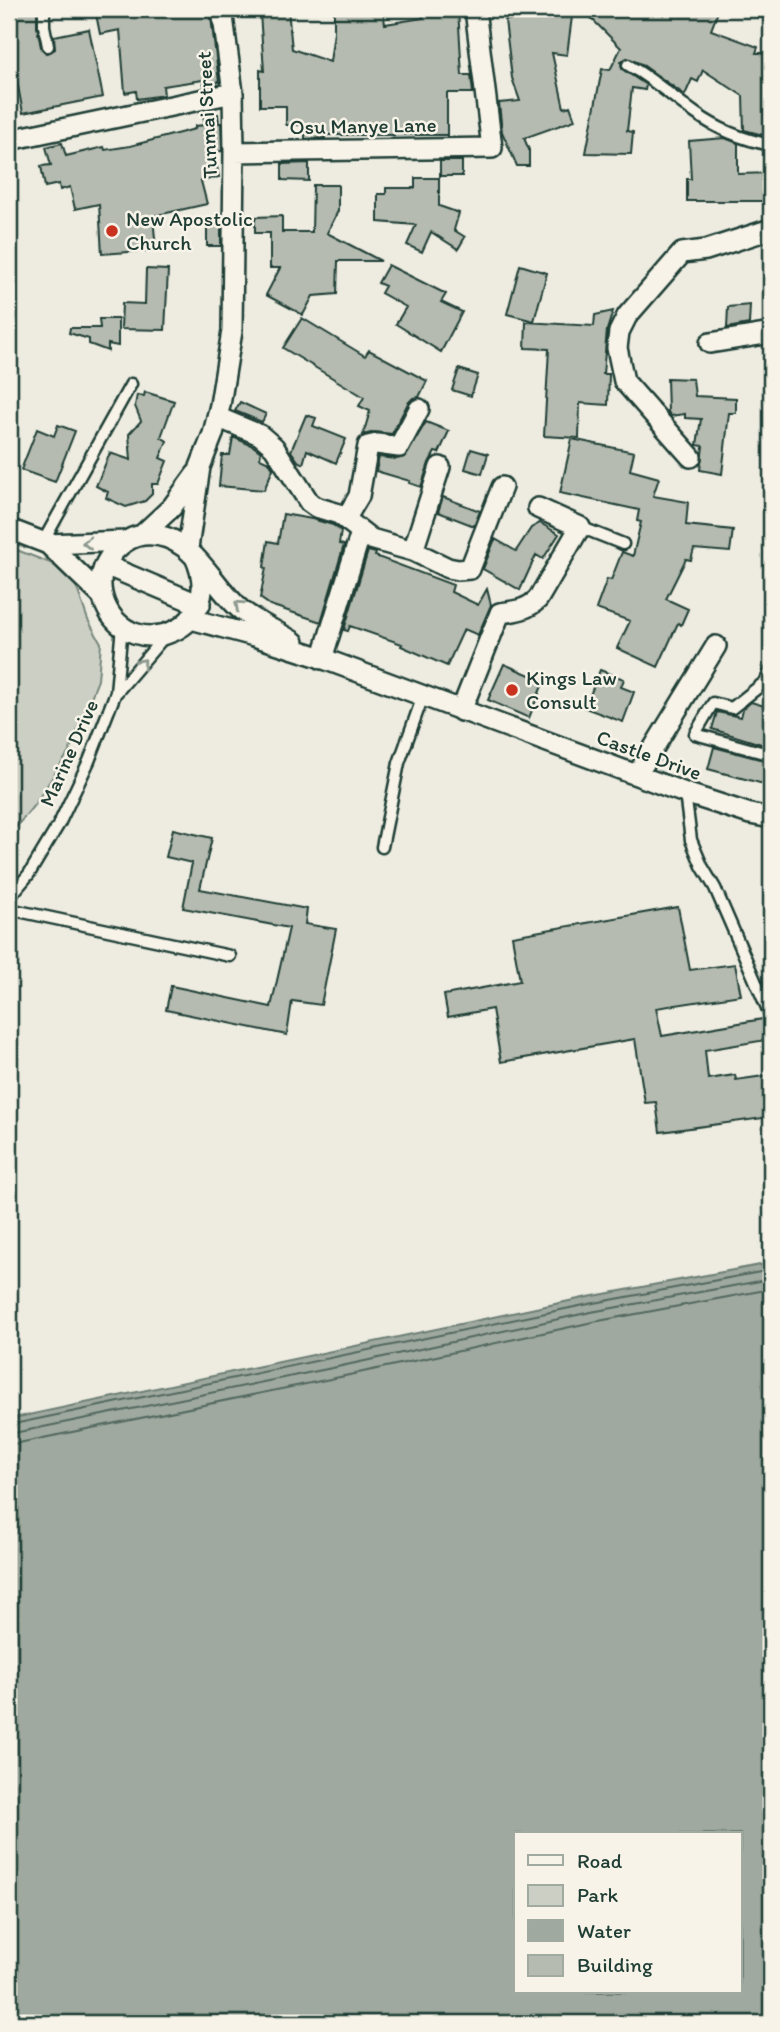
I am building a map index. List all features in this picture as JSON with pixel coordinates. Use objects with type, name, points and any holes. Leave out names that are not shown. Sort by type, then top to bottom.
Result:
[{"type":"street","name":"Tunmai Street","points":[[191,552],[200,467],[217,418],[232,331],[233,93],[222,9]]},
{"type":"street","name":"Osu Manye Lane","points":[[234,152],[492,148],[475,9]]},
{"type":"street","points":[[9,140],[233,93]]},
{"type":"street","points":[[691,457],[624,381],[617,348],[619,332],[627,316],[682,253],[729,244],[771,229]]},
{"type":"street","points":[[710,343],[771,333]]},
{"type":"street","points":[[346,518],[359,496],[368,446],[377,444],[399,447],[419,409]]},
{"type":"street","points":[[217,418],[260,435],[274,447],[309,502],[316,507],[346,518],[370,539],[413,551],[448,568],[470,569],[502,487]]},
{"type":"street","name":"Tunmai Street","points":[[105,565],[114,551],[172,507],[200,467]]},
{"type":"street","points":[[413,551],[440,467]]},
{"type":"street","points":[[461,711],[500,613],[531,607],[580,527],[538,508]]},
{"type":"street","points":[[9,529],[45,543],[102,596]]},
{"type":"street","points":[[319,657],[361,532]]},
{"type":"street","points":[[45,543],[166,536],[191,552],[202,572],[204,589],[195,612],[180,628],[167,634],[136,634],[122,626],[109,613],[102,596],[101,580],[105,565]]},
{"type":"street","name":"Castle Drive","points":[[191,552],[240,609],[319,657]]},
{"type":"street","name":"Castle Drive","points":[[105,565],[195,612],[254,636],[319,657],[685,793],[771,818]]},
{"type":"street","points":[[638,775],[716,646]]},
{"type":"lane","points":[[44,9],[48,46]]},
{"type":"lane","points":[[628,65],[648,76],[708,120],[754,142],[771,145]]},
{"type":"lane","points":[[45,543],[131,384]]},
{"type":"lane","points":[[580,527],[623,544]]},
{"type":"lane","name":"Marine Drive","points":[[9,898],[29,874],[59,824],[89,761],[117,692],[122,626]]},
{"type":"lane","name":"Marine Drive","points":[[117,692],[167,634]]},
{"type":"lane","points":[[771,670],[768,683],[732,708],[713,703],[695,734],[771,755]]},
{"type":"lane","points":[[382,847],[399,763],[423,696]]},
{"type":"lane","points":[[685,793],[691,840],[715,888],[771,1017]]},
{"type":"lane","points":[[9,909],[230,956]]},
{"type":"green space","points":[[9,547],[71,571],[88,620],[101,643],[98,680],[69,752],[35,804],[9,836]]},
{"type":"water","points":[[771,1263],[771,2023],[9,2023],[9,1419],[588,1297]]},
{"type":"building","points":[[9,9],[37,9],[41,47],[46,53],[55,49],[54,36],[89,29],[103,97],[23,113],[9,38]]},
{"type":"building","points":[[95,9],[210,9],[219,82],[204,85],[203,80],[163,86],[164,95],[137,99],[136,91],[125,93],[120,30],[100,34]]},
{"type":"building","points":[[267,9],[288,9],[292,49],[330,62],[334,9],[383,9],[385,24],[423,18],[422,9],[458,9],[462,75],[471,75],[473,93],[447,93],[447,135],[325,135],[325,138],[305,139],[305,125],[286,125],[286,106],[260,106],[260,70],[264,71],[260,13],[267,12]]},
{"type":"building","points":[[537,9],[573,9],[567,55],[552,53],[564,108],[570,106],[575,120],[524,138],[529,150],[529,166],[517,166],[502,132],[499,103],[520,101],[512,78],[505,20],[538,16]]},
{"type":"building","points":[[582,9],[649,9],[664,15],[666,9],[719,9],[711,30],[758,47],[756,53],[771,53],[771,137],[744,130],[743,96],[703,70],[698,82],[692,79],[685,95],[641,64],[627,58],[621,62],[622,69],[646,85],[645,90],[632,88],[627,131],[633,132],[631,154],[586,153],[602,69],[610,70],[621,48]]},
{"type":"building","points":[[218,114],[222,151],[214,152],[219,177],[201,181],[207,204],[153,216],[156,250],[102,254],[99,204],[75,209],[70,187],[60,190],[59,184],[45,187],[41,166],[51,165],[46,147],[62,143],[66,156],[104,147],[105,150],[130,146],[195,129],[195,126],[205,125],[203,116]]},
{"type":"building","points":[[725,138],[738,143],[738,174],[771,173],[771,201],[687,201],[687,179],[691,179],[689,141]]},
{"type":"building","points":[[440,161],[462,161],[462,176],[440,176]]},
{"type":"building","points":[[309,163],[309,181],[282,180],[282,164]]},
{"type":"building","points":[[415,178],[439,178],[439,206],[459,213],[454,230],[465,237],[458,249],[431,232],[422,252],[407,245],[416,225],[378,222],[378,194],[386,194],[386,188],[415,188]]},
{"type":"building","points":[[313,185],[338,185],[338,211],[327,233],[381,261],[338,261],[337,294],[313,296],[303,315],[266,295],[280,268],[270,268],[270,233],[255,233],[255,217],[282,216],[282,232],[312,232]]},
{"type":"building","points":[[207,225],[221,225],[221,246],[207,246]]},
{"type":"building","points":[[388,265],[446,294],[441,302],[462,312],[441,352],[396,324],[406,307],[381,293],[385,286],[378,283]]},
{"type":"building","points":[[520,265],[547,273],[534,321],[507,314]]},
{"type":"building","points":[[146,269],[168,270],[165,330],[121,329],[122,303],[145,304]]},
{"type":"building","points":[[750,305],[749,324],[727,328],[728,307]]},
{"type":"building","points":[[613,311],[607,330],[603,374],[609,374],[608,405],[580,403],[579,438],[544,436],[549,349],[525,348],[526,322],[594,326],[595,315]]},
{"type":"building","points":[[302,318],[365,356],[369,350],[427,381],[419,397],[408,403],[392,434],[375,432],[363,435],[370,411],[359,406],[364,397],[283,348]]},
{"type":"building","points":[[99,319],[118,319],[118,346],[108,344],[108,351],[89,344],[89,339],[69,333],[70,328],[100,328]]},
{"type":"building","points":[[459,369],[478,375],[471,396],[452,390]]},
{"type":"building","points":[[667,378],[693,379],[695,396],[736,398],[736,413],[729,413],[722,474],[700,470],[703,446],[697,445],[701,419],[685,418],[685,414],[671,416],[668,412]]},
{"type":"building","points":[[145,392],[174,401],[161,437],[167,441],[160,458],[167,461],[158,484],[152,484],[152,494],[145,501],[126,507],[106,498],[108,492],[96,486],[110,453],[131,460],[129,434],[141,421],[135,406],[137,395],[144,396]]},
{"type":"building","points":[[240,402],[266,414],[262,422],[235,411]]},
{"type":"building","points":[[306,415],[316,418],[313,426],[346,439],[336,463],[307,450],[303,464],[291,451]]},
{"type":"building","points":[[426,422],[449,431],[439,453],[435,452],[429,463],[421,487],[376,471],[379,457],[405,457]]},
{"type":"building","points":[[58,425],[75,431],[55,482],[21,470],[37,429],[54,436]]},
{"type":"building","points":[[233,437],[253,446],[261,452],[260,458],[269,462],[273,469],[264,490],[219,486],[222,455],[230,455]]},
{"type":"building","points":[[572,439],[634,452],[630,470],[659,478],[653,496],[688,502],[686,525],[733,530],[730,552],[694,549],[691,560],[686,559],[666,599],[688,609],[681,625],[678,623],[658,667],[617,648],[630,621],[596,609],[607,579],[611,580],[622,552],[633,556],[641,522],[637,521],[639,510],[560,493]]},
{"type":"building","points":[[471,449],[488,454],[482,474],[465,469]]},
{"type":"building","points":[[443,497],[480,511],[474,526],[438,512]]},
{"type":"building","points":[[283,514],[333,525],[341,531],[339,544],[344,545],[321,622],[270,605],[260,598],[268,541],[278,543]]},
{"type":"building","points":[[540,523],[559,534],[543,559],[536,555],[520,590],[483,569],[495,539],[516,551],[531,528]]},
{"type":"building","points":[[368,551],[453,585],[451,592],[478,605],[487,589],[491,605],[478,635],[464,629],[447,666],[401,646],[402,644],[350,626],[348,631],[344,630]]},
{"type":"building","points":[[504,664],[544,681],[529,718],[488,700]]},
{"type":"building","points":[[600,670],[624,679],[621,687],[634,692],[623,722],[585,708]]},
{"type":"building","points":[[751,702],[771,708],[771,747],[712,729],[717,712],[741,717],[743,709]]},
{"type":"building","points":[[714,747],[771,762],[771,786],[708,769]]},
{"type":"building","points":[[173,829],[212,838],[200,889],[307,909],[305,924],[336,929],[321,1005],[292,1001],[287,1035],[166,1010],[171,986],[271,1007],[289,928],[183,908],[192,863],[166,857]]},
{"type":"building","points":[[678,907],[690,970],[735,964],[741,995],[656,1008],[662,1036],[763,1019],[766,1040],[705,1050],[708,1079],[735,1075],[736,1080],[771,1075],[771,1117],[660,1132],[656,1102],[645,1103],[635,1039],[501,1062],[492,1009],[448,1017],[444,995],[520,981],[512,936]]},
{"type":"place","name":"New Apostolic Church","points":[[112,231]]},
{"type":"place","name":"Kings Law Consult","points":[[512,690]]}]
